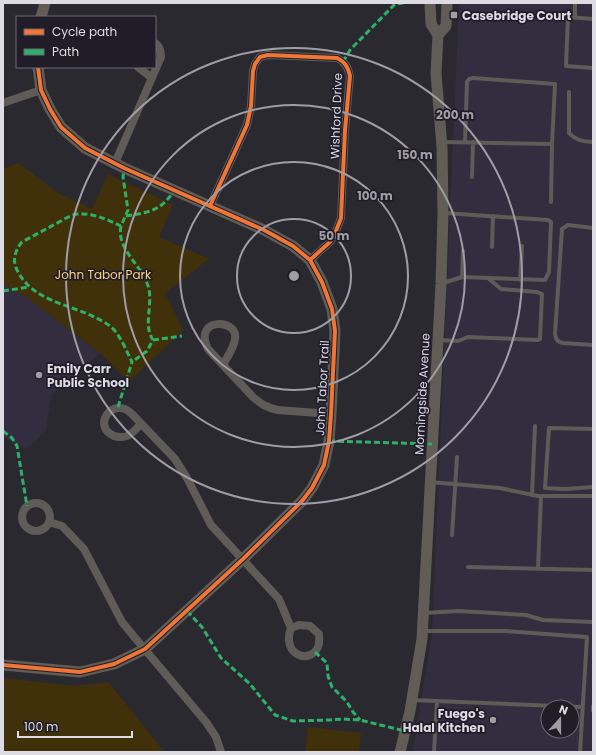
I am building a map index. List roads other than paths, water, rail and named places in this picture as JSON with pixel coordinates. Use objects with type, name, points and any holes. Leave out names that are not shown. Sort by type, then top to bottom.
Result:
[{"type":"street","points":[[41,16],[46,3]]},
{"type":"street","name":"Morningside Avenue","points":[[400,752],[412,700],[422,631],[441,284],[443,213],[441,142],[436,73],[438,35],[431,24],[430,3]]},
{"type":"street","name":"Morningside Avenue","points":[[438,35],[446,26],[446,3]]},
{"type":"street","points":[[115,163],[161,57],[161,51],[156,44]]},
{"type":"street","name":"Wishford Drive","points":[[210,206],[247,125],[252,106],[253,71],[260,57],[268,55],[337,58],[348,68],[350,76],[345,130],[341,218],[338,230],[330,242],[310,260]]},
{"type":"street","name":"John Tabor Trail","points":[[3,665],[80,672],[114,664],[145,649],[243,560],[302,501],[312,488],[324,465],[329,441],[331,414],[335,331],[332,309],[322,282],[310,260],[293,246],[279,238],[85,148],[60,127],[41,90],[38,68]]},
{"type":"street","points":[[139,68],[152,78]]},
{"type":"street","points":[[3,103],[41,90]]},
{"type":"street","points":[[223,365],[236,338],[233,330],[226,325],[216,324],[208,328],[205,334],[204,340],[208,349],[223,365],[253,397],[270,409],[331,414]]},
{"type":"street","points":[[141,424],[129,435],[121,437],[110,433],[104,426],[108,412],[114,408],[118,407],[130,412],[175,459],[187,478],[211,525],[279,599],[291,628],[288,636],[289,645],[294,652],[305,656],[315,652],[319,646],[319,634],[316,630],[310,626],[299,625],[291,628]]},
{"type":"street","points":[[49,522],[62,526],[88,554],[122,622],[206,722],[216,737],[221,752]]},
{"type":"lane","points":[[575,3],[575,18]]},
{"type":"lane","points":[[593,19],[568,17],[566,66],[593,68]]},
{"type":"lane","points":[[464,142],[467,82],[469,79],[473,78],[555,84],[550,202]]},
{"type":"lane","points":[[569,92],[569,133],[572,137],[585,142],[593,142]]},
{"type":"lane","points":[[441,142],[552,144]]},
{"type":"lane","points":[[472,177],[473,142]]},
{"type":"lane","points":[[441,284],[462,278],[545,280],[549,272],[551,222],[548,220],[443,213]]},
{"type":"lane","points":[[492,247],[493,216]]},
{"type":"lane","points":[[593,228],[568,225],[562,229],[555,334],[558,342],[593,345]]},
{"type":"lane","points":[[520,280],[522,246]]},
{"type":"lane","points":[[462,278],[463,251]]},
{"type":"lane","points":[[438,340],[458,341],[468,337],[540,339],[542,294],[537,292],[502,289],[489,279]]},
{"type":"lane","points":[[532,495],[535,426]]},
{"type":"lane","points":[[593,429],[549,428],[544,488],[565,489],[593,487]]},
{"type":"lane","points":[[452,535],[457,457]]},
{"type":"lane","points":[[430,482],[500,488],[541,496],[593,496]]},
{"type":"lane","points":[[538,569],[541,496]]},
{"type":"lane","points":[[468,567],[593,570]]},
{"type":"lane","points":[[423,613],[459,611],[526,615],[543,620],[593,622]]},
{"type":"lane","points":[[422,631],[506,631],[587,637],[580,752]]},
{"type":"lane","points":[[412,700],[582,707]]},
{"type":"lane","points":[[434,752],[437,702]]},
{"type":"lane","points":[[593,706],[593,711]]},
{"type":"place","name":"Casebridge Court","points":[[454,15]]},
{"type":"place","name":"Emily Carr Public School","points":[[39,375]]},
{"type":"place","name":"Fuego's Halal Kitchen","points":[[493,720]]},
{"type":"park label","name":"John Tabor Park","points":[[103,274]]}]
